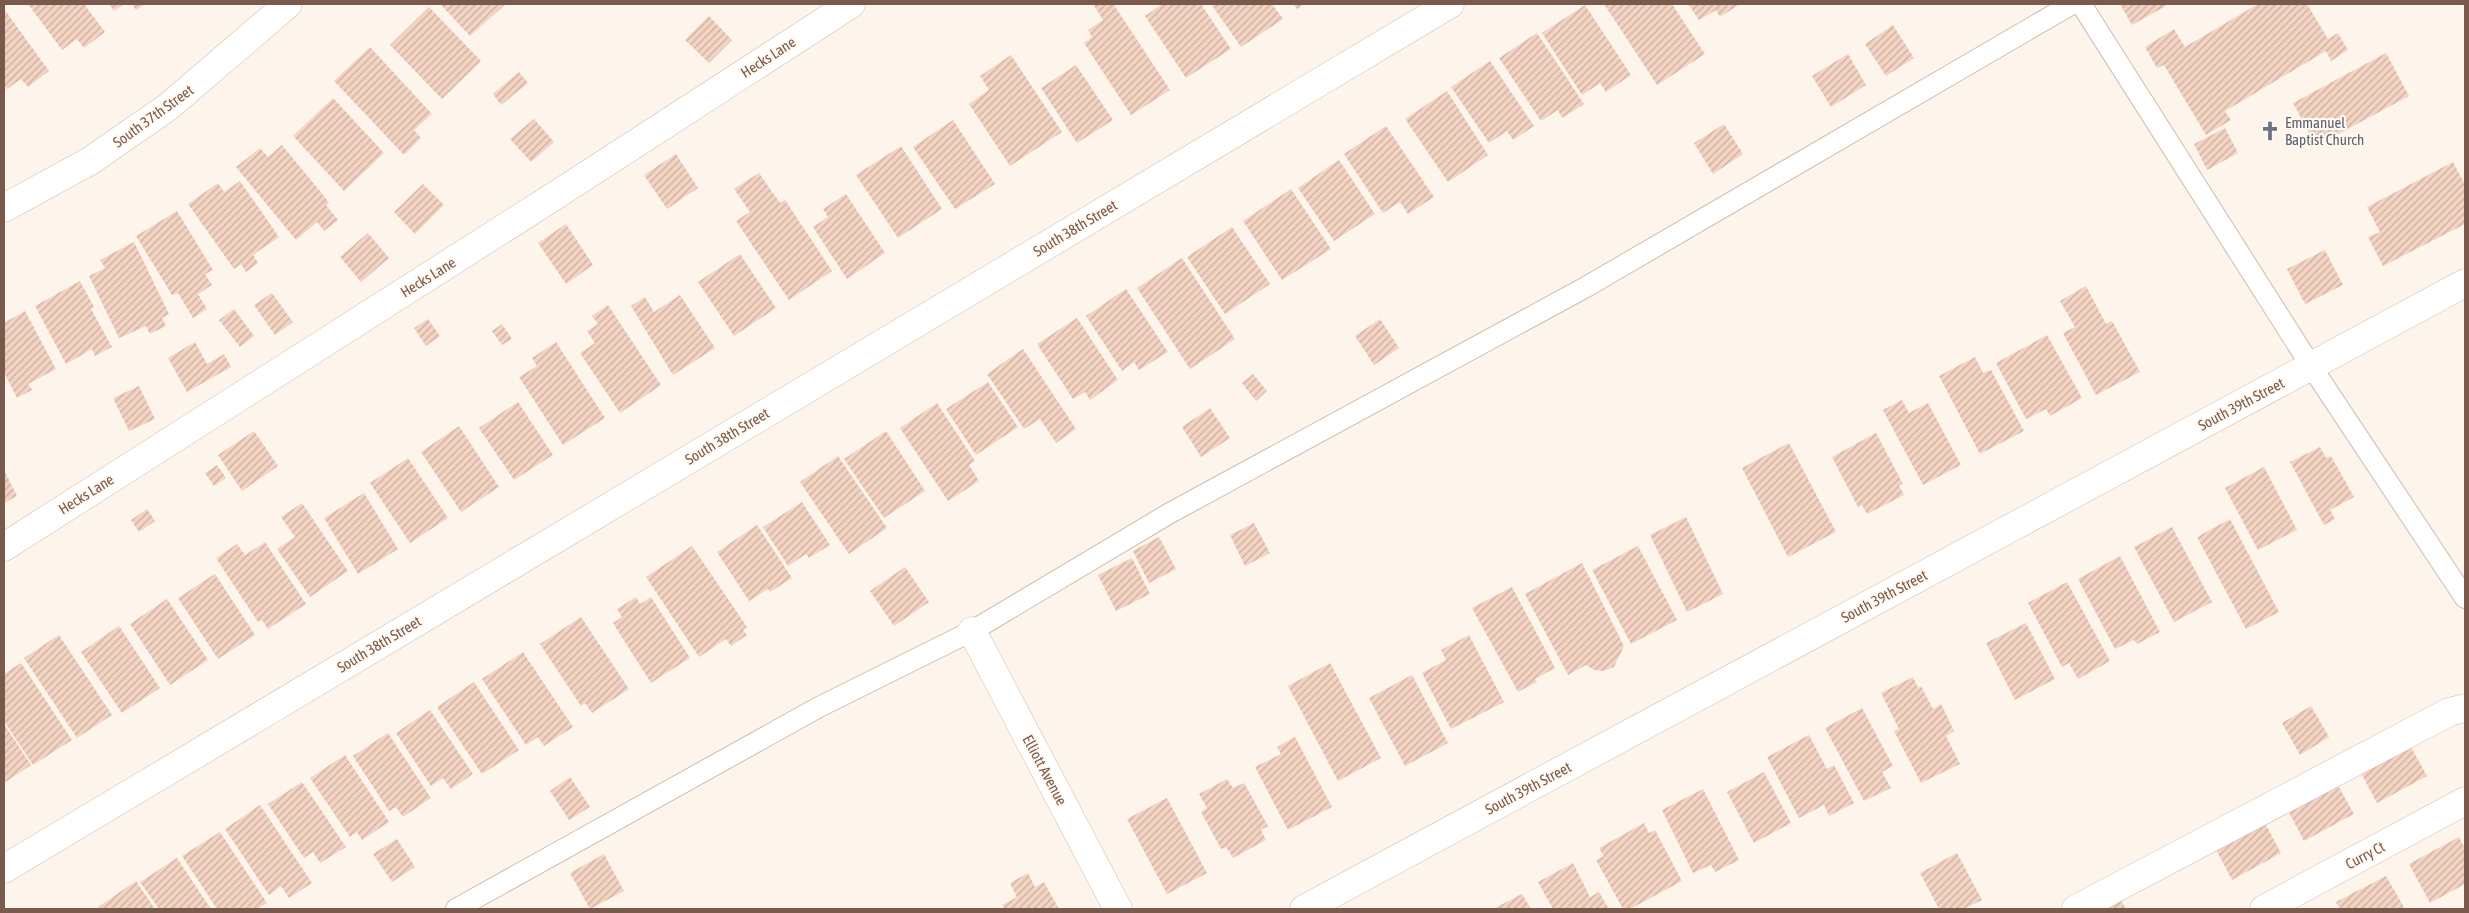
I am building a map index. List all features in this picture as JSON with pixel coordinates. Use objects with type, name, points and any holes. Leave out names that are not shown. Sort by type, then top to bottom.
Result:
[{"type":"street","name":"South 37th Street","points":[[4,208],[90,161],[168,107],[288,4]]},
{"type":"street","name":"Hecks Lane","points":[[4,547],[553,197],[851,4]]},
{"type":"street","name":"South 38th Street","points":[[4,869],[1450,4]]},
{"type":"street","name":"South 39th Street","points":[[1304,909],[2465,283]]},
{"type":"street","name":"Elliott Avenue","points":[[972,631],[1118,909]]},
{"type":"street","points":[[2076,909],[2449,712],[2465,708]]},
{"type":"street","name":"Curry Ct","points":[[2264,909],[2465,801]]},
{"type":"lane","points":[[456,909],[819,707],[972,631],[1170,513],[1586,287],[2072,4]]},
{"type":"lane","points":[[2081,4],[2312,366],[2465,598]]},
{"type":"building","points":[[28,4],[84,4],[105,32],[84,48],[77,39],[62,50]]},
{"type":"building","points":[[109,4],[124,4],[114,11]]},
{"type":"building","points":[[132,4],[145,4],[136,10]]},
{"type":"building","points":[[440,4],[506,4],[470,36]]},
{"type":"building","points":[[1093,4],[1117,4],[1114,5],[1170,90],[1131,115],[1084,43],[1092,37],[1088,30],[1103,20]]},
{"type":"building","points":[[1162,4],[1201,4],[1231,49],[1186,78],[1145,16]]},
{"type":"building","points":[[1211,4],[1272,4],[1283,19],[1241,47]]},
{"type":"building","points":[[1293,4],[1304,4],[1297,9]]},
{"type":"building","points":[[1604,4],[1672,4],[1705,54],[1657,85]]},
{"type":"building","points":[[1688,4],[1740,4],[1720,17],[1716,10],[1699,20]]},
{"type":"building","points":[[2120,4],[2165,4],[2166,6],[2132,25]]},
{"type":"building","points":[[2258,4],[2307,4],[2328,39],[2338,33],[2348,50],[2331,61],[2326,51],[2225,111],[2231,120],[2206,135],[2164,65],[2157,68],[2145,47],[2174,29],[2185,47]]},
{"type":"building","points":[[1585,5],[1631,75],[1606,92],[1600,83],[1582,95],[1542,33]]},
{"type":"building","points":[[429,7],[481,61],[442,99],[390,45]]},
{"type":"building","points":[[4,9],[49,71],[28,87],[21,79],[7,89],[4,85]]},
{"type":"building","points":[[709,16],[732,40],[709,63],[685,40]]},
{"type":"building","points":[[1893,25],[1914,58],[1886,76],[1865,44]]},
{"type":"building","points":[[1537,33],[1584,104],[1562,118],[1558,110],[1541,121],[1499,58]]},
{"type":"building","points":[[370,47],[432,114],[414,130],[421,138],[404,155],[334,81]]},
{"type":"building","points":[[2386,53],[2409,96],[2316,146],[2293,103]]},
{"type":"building","points":[[1848,54],[1866,85],[1831,107],[1812,76]]},
{"type":"building","points":[[1011,55],[1062,132],[1010,166],[969,104],[989,90],[980,76]]},
{"type":"building","points":[[1490,61],[1534,126],[1513,140],[1507,131],[1489,143],[1451,87]]},
{"type":"building","points":[[1076,65],[1113,120],[1077,143],[1041,88]]},
{"type":"building","points":[[519,72],[528,83],[501,105],[493,94]]},
{"type":"building","points":[[1447,91],[1488,155],[1448,182],[1405,119]]},
{"type":"building","points":[[333,98],[384,153],[344,191],[293,136]]},
{"type":"building","points":[[534,119],[554,142],[531,162],[510,139]]},
{"type":"building","points":[[953,120],[995,184],[955,209],[913,147]]},
{"type":"building","points":[[1724,124],[1743,154],[1713,174],[1694,143]]},
{"type":"building","points":[[1386,126],[1434,197],[1408,214],[1400,202],[1383,213],[1344,154]]},
{"type":"building","points":[[2225,128],[2238,153],[2207,170],[2194,144]]},
{"type":"building","points":[[282,145],[324,196],[329,203],[326,205],[338,220],[324,231],[317,222],[296,240],[236,167],[260,148],[268,157]]},
{"type":"building","points":[[901,146],[942,209],[898,238],[856,175]]},
{"type":"building","points":[[676,154],[698,188],[667,209],[644,175]]},
{"type":"building","points":[[1339,160],[1375,214],[1334,241],[1298,188]]},
{"type":"building","points":[[2453,162],[2465,185],[2465,224],[2383,266],[2368,237],[2380,232],[2367,207]]},
{"type":"building","points":[[759,173],[780,203],[785,200],[832,271],[789,300],[736,221],[750,212],[734,189]]},
{"type":"building","points":[[240,181],[279,237],[253,255],[258,263],[246,272],[241,264],[234,269],[188,204],[218,183],[224,192]]},
{"type":"building","points":[[423,184],[444,205],[415,234],[394,212]]},
{"type":"building","points":[[1291,189],[1331,249],[1282,280],[1243,221]]},
{"type":"building","points":[[846,194],[885,253],[847,279],[813,227],[828,217],[823,209]]},
{"type":"building","points":[[177,211],[213,270],[205,274],[212,285],[198,294],[207,309],[193,318],[178,293],[172,295],[136,236]]},
{"type":"building","points":[[566,224],[593,265],[566,284],[538,243]]},
{"type":"building","points":[[1232,227],[1270,284],[1225,314],[1187,257]]},
{"type":"building","points":[[368,233],[389,258],[361,282],[340,257]]},
{"type":"building","points":[[134,242],[169,314],[162,318],[166,326],[150,334],[146,326],[119,338],[89,276],[105,268],[100,260]]},
{"type":"building","points":[[2325,250],[2343,285],[2305,304],[2287,269]]},
{"type":"building","points":[[740,254],[776,308],[734,336],[698,282]]},
{"type":"building","points":[[1182,258],[1235,339],[1190,369],[1137,288]]},
{"type":"building","points":[[80,281],[94,307],[91,309],[112,347],[95,356],[92,349],[66,364],[35,306]]},
{"type":"building","points":[[2086,286],[2106,324],[2112,321],[2140,372],[2096,395],[2063,333],[2075,327],[2060,301]]},
{"type":"building","points":[[1126,289],[1168,352],[1139,370],[1134,362],[1122,371],[1086,316]]},
{"type":"building","points":[[272,293],[293,322],[275,335],[254,305]]},
{"type":"building","points":[[680,295],[715,348],[673,375],[631,306],[645,297],[654,312]]},
{"type":"building","points":[[608,305],[661,385],[620,413],[580,353],[595,343],[587,331],[598,324],[592,316]]},
{"type":"building","points":[[234,309],[254,336],[240,347],[219,320]]},
{"type":"building","points":[[25,311],[56,369],[28,384],[32,390],[17,398],[4,372],[4,323]]},
{"type":"building","points":[[1077,318],[1118,380],[1090,400],[1085,392],[1073,399],[1037,344]]},
{"type":"building","points":[[428,319],[440,336],[426,346],[414,328]]},
{"type":"building","points":[[1380,319],[1399,348],[1374,365],[1355,336]]},
{"type":"building","points":[[502,324],[512,339],[502,345],[492,331]]},
{"type":"building","points":[[2047,335],[2082,398],[2050,416],[2046,409],[2026,419],[1996,363]]},
{"type":"building","points":[[195,342],[207,364],[224,354],[231,367],[187,392],[168,358]]},
{"type":"building","points":[[556,342],[605,418],[563,445],[519,377],[537,366],[532,358]]},
{"type":"building","points":[[1023,349],[1076,429],[1056,443],[1040,419],[1024,429],[987,374]]},
{"type":"building","points":[[1975,357],[1983,373],[1991,370],[2024,431],[1980,454],[1939,376]]},
{"type":"building","points":[[1253,374],[1267,391],[1256,401],[1242,383]]},
{"type":"building","points":[[988,382],[1018,427],[976,455],[946,409]]},
{"type":"building","points":[[139,386],[155,419],[129,431],[113,398]]},
{"type":"building","points":[[1902,400],[1909,413],[1928,403],[1961,465],[1923,485],[1883,410]]},
{"type":"building","points":[[518,402],[553,455],[514,480],[479,428]]},
{"type":"building","points":[[937,403],[975,461],[969,465],[979,481],[948,501],[900,428]]},
{"type":"building","points":[[1210,408],[1230,438],[1201,457],[1182,427]]},
{"type":"building","points":[[459,426],[499,487],[461,512],[421,452]]},
{"type":"building","points":[[254,431],[278,466],[242,491],[218,455]]},
{"type":"building","points":[[886,431],[925,491],[884,518],[844,459]]},
{"type":"building","points":[[1876,433],[1903,484],[1899,485],[1904,495],[1867,514],[1862,505],[1858,507],[1832,457]]},
{"type":"building","points":[[1789,443],[1836,532],[1788,557],[1742,468]]},
{"type":"building","points":[[2320,447],[2326,458],[2331,456],[2354,497],[2330,510],[2335,519],[2324,525],[2290,462]]},
{"type":"building","points":[[838,456],[887,528],[849,554],[800,482]]},
{"type":"building","points":[[408,458],[448,518],[410,543],[370,483]]},
{"type":"building","points":[[217,465],[226,478],[214,486],[205,473]]},
{"type":"building","points":[[2264,467],[2297,530],[2258,550],[2225,488]]},
{"type":"building","points":[[4,470],[17,496],[4,503]]},
{"type":"building","points":[[364,493],[398,549],[358,574],[324,518]]},
{"type":"building","points":[[802,502],[830,545],[809,558],[806,554],[788,566],[763,527]]},
{"type":"building","points":[[302,503],[348,571],[310,597],[277,549],[295,537],[281,517]]},
{"type":"building","points":[[147,509],[155,521],[139,532],[131,520]]},
{"type":"building","points":[[1686,517],[1723,594],[1687,612],[1650,535]]},
{"type":"building","points":[[2230,519],[2279,612],[2246,629],[2197,537]]},
{"type":"building","points":[[1254,523],[1270,553],[1245,566],[1230,535]]},
{"type":"building","points":[[757,525],[792,578],[770,592],[768,589],[749,601],[717,552]]},
{"type":"building","points":[[2172,527],[2212,602],[2174,622],[2134,547]]},
{"type":"building","points":[[1159,537],[1176,569],[1149,583],[1133,551]]},
{"type":"building","points":[[265,542],[306,604],[268,629],[262,620],[258,622],[216,558],[237,544],[245,555]]},
{"type":"building","points":[[692,546],[747,627],[743,630],[747,635],[731,646],[726,639],[699,657],[646,577]]},
{"type":"building","points":[[1638,546],[1677,620],[1631,644],[1592,570]]},
{"type":"building","points":[[2120,556],[2160,632],[2137,644],[2134,640],[2115,649],[2078,579]]},
{"type":"building","points":[[1132,558],[1150,594],[1116,611],[1098,575]]},
{"type":"building","points":[[1582,563],[1624,646],[1614,667],[1603,671],[1594,670],[1586,665],[1568,675],[1525,594]]},
{"type":"building","points":[[905,567],[929,602],[894,626],[870,591]]},
{"type":"building","points":[[215,574],[255,635],[218,659],[178,598]]},
{"type":"building","points":[[2067,582],[2110,661],[2078,679],[2069,663],[2062,667],[2028,603]]},
{"type":"building","points":[[1512,587],[1555,668],[1535,679],[1537,682],[1518,692],[1472,608]]},
{"type":"building","points":[[636,597],[640,604],[651,597],[690,658],[651,683],[613,623],[622,617],[617,609]]},
{"type":"building","points":[[167,599],[208,660],[170,685],[130,624]]},
{"type":"building","points":[[581,617],[629,689],[592,713],[585,703],[581,706],[540,644]]},
{"type":"building","points":[[2026,623],[2055,679],[2015,700],[1986,643]]},
{"type":"building","points":[[119,626],[160,688],[122,713],[81,652]]},
{"type":"building","points":[[59,635],[112,715],[77,738],[24,658]]},
{"type":"building","points":[[1469,635],[1504,702],[1451,729],[1422,673],[1446,660],[1441,650]]},
{"type":"building","points":[[523,652],[573,727],[544,746],[538,737],[526,745],[482,679]]},
{"type":"building","points":[[21,663],[72,740],[33,765],[4,721],[4,674]]},
{"type":"building","points":[[1330,663],[1381,758],[1338,781],[1288,686]]},
{"type":"building","points":[[1412,675],[1448,743],[1405,766],[1369,698]]},
{"type":"building","points":[[1913,677],[1918,688],[1921,686],[1933,709],[1941,704],[1954,731],[1946,736],[1960,764],[1921,783],[1894,731],[1899,729],[1881,693]]},
{"type":"building","points":[[474,682],[519,750],[482,774],[437,707]]},
{"type":"building","points":[[2311,706],[2329,737],[2300,755],[2282,723]]},
{"type":"building","points":[[1862,708],[1893,766],[1882,772],[1891,788],[1864,801],[1825,728]]},
{"type":"building","points":[[430,710],[473,774],[451,789],[443,778],[431,786],[396,733]]},
{"type":"building","points":[[4,724],[31,765],[4,783]]},
{"type":"building","points":[[388,733],[431,798],[403,817],[396,807],[389,811],[353,756]]},
{"type":"building","points":[[1809,735],[1827,769],[1834,765],[1854,803],[1829,816],[1824,805],[1799,818],[1767,757]]},
{"type":"building","points":[[1295,737],[1332,807],[1288,830],[1255,767],[1281,754],[1277,747]]},
{"type":"building","points":[[2406,738],[2427,776],[2377,803],[2355,762]]},
{"type":"building","points":[[345,755],[389,822],[362,840],[357,832],[350,837],[310,778]]},
{"type":"building","points":[[1764,772],[1791,823],[1754,843],[1727,792]]},
{"type":"building","points":[[2332,775],[2354,814],[2304,841],[2283,801]]},
{"type":"building","points":[[570,777],[590,807],[569,820],[550,791]]},
{"type":"building","points":[[1227,779],[1233,788],[1244,783],[1268,826],[1261,830],[1266,840],[1233,858],[1226,847],[1221,849],[1201,812],[1207,808],[1199,794]]},
{"type":"building","points":[[302,782],[346,847],[320,863],[313,852],[304,858],[268,804]]},
{"type":"building","points":[[1703,789],[1739,860],[1715,872],[1711,865],[1693,873],[1662,810]]},
{"type":"building","points":[[1167,798],[1207,873],[1167,894],[1127,819]]},
{"type":"building","points":[[260,805],[312,883],[289,898],[281,886],[269,895],[225,829]]},
{"type":"building","points":[[2260,814],[2281,853],[2232,880],[2212,842]]},
{"type":"building","points":[[1644,823],[1649,833],[1655,830],[1682,881],[1630,909],[1623,909],[1596,860],[1604,856],[1599,848]]},
{"type":"building","points":[[220,832],[267,903],[257,909],[217,909],[182,856]]},
{"type":"building","points":[[2459,837],[2465,849],[2465,884],[2430,903],[2409,864]]},
{"type":"building","points":[[397,839],[415,867],[392,882],[373,854]]},
{"type":"building","points":[[1957,853],[1982,900],[1964,909],[1939,909],[1920,873]]},
{"type":"building","points":[[604,854],[624,891],[590,909],[570,873]]},
{"type":"building","points":[[177,858],[211,909],[159,909],[140,882]]},
{"type":"building","points":[[1573,863],[1590,897],[1599,892],[1609,909],[1553,909],[1538,882]]},
{"type":"building","points":[[1028,873],[1035,887],[1044,882],[1059,909],[1004,909],[1002,905],[1017,897],[1010,883]]},
{"type":"building","points":[[2386,876],[2405,909],[2340,909],[2336,902]]},
{"type":"building","points":[[136,881],[155,909],[100,909],[98,907]]},
{"type":"building","points":[[2116,891],[2126,909],[2082,909]]},
{"type":"building","points":[[1522,894],[1531,909],[1493,909],[1516,897]]},
{"type":"place","name":"Emmanuel Baptist Church","points":[[2270,131]]}]
